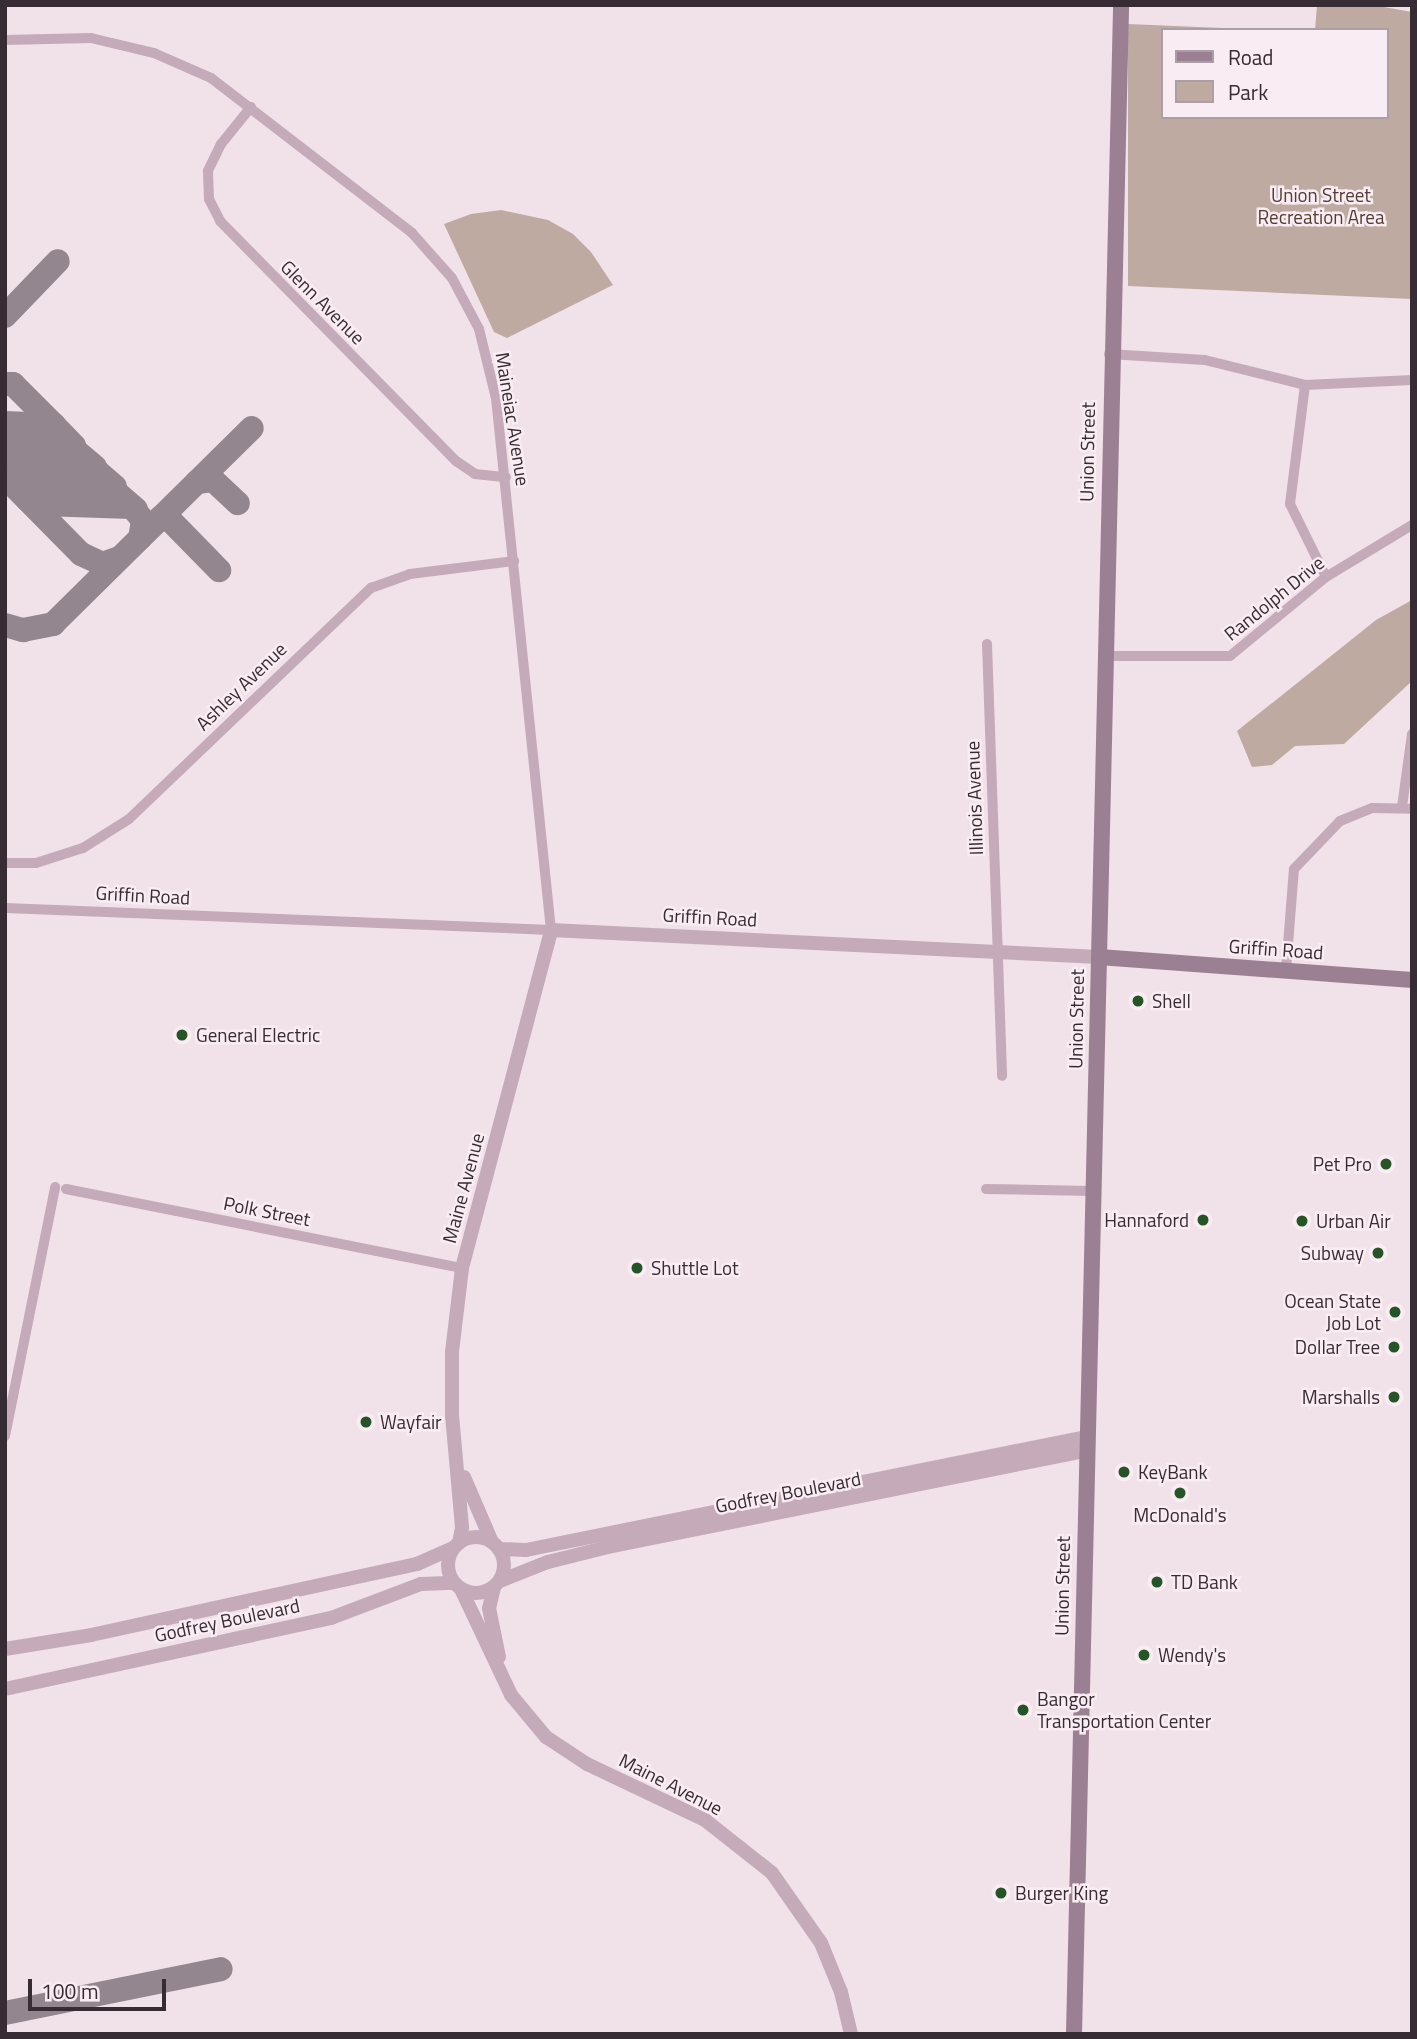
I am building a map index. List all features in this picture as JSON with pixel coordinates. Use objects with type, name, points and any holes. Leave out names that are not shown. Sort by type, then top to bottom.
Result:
[{"type":"main road","name":"Union Street","points":[[1074,2034],[1099,957],[1109,354],[1121,5]]},
{"type":"main road","name":"Griffin Road","points":[[1099,957],[1412,980]]},
{"type":"street","name":"Maineiac Avenue","points":[[5,40],[61,37],[121,44],[181,64],[251,107],[412,233],[453,278],[479,329],[496,398],[551,930]]},
{"type":"street","name":"Glenn Avenue","points":[[251,107],[221,144],[208,171],[209,199],[220,221],[456,461],[475,474],[506,477]]},
{"type":"street","points":[[1109,354],[1205,359],[1305,385],[1412,380]]},
{"type":"street","points":[[1305,385],[1290,503],[1326,576]]},
{"type":"street","name":"Randolph Drive","points":[[1105,656],[1230,656],[1326,576],[1412,526]]},
{"type":"street","name":"Ashley Avenue","points":[[5,863],[36,863],[83,849],[118,827],[371,588],[410,574],[514,561]]},
{"type":"street","name":"Illinois Avenue","points":[[986,644],[1002,1076]]},
{"type":"street","points":[[1286,970],[1294,869],[1340,821],[1373,808],[1407,808],[1412,734]]},
{"type":"street","name":"Griffin Road","points":[[5,908],[551,930],[1099,957]]},
{"type":"street","name":"Maine Avenue","points":[[456,1545],[462,1527],[456,1460],[452,1352],[462,1268],[551,930]]},
{"type":"street","name":"Polk Street","points":[[5,1436],[60,1188],[462,1268]]},
{"type":"street","points":[[986,1189],[1092,1191]]},
{"type":"street","name":"Godfrey Boulevard","points":[[496,1546],[526,1550],[1086,1444]]},
{"type":"street","name":"Godfrey Boulevard","points":[[497,1584],[548,1562],[608,1546],[1086,1444]]},
{"type":"street","name":"Maine Avenue","points":[[456,1460],[496,1546]]},
{"type":"street","points":[[474,1537],[496,1546],[504,1565],[497,1584],[478,1593],[458,1586],[448,1570],[456,1545],[474,1537]]},
{"type":"street","name":"Godfrey Boulevard","points":[[5,1649],[91,1635],[417,1564],[456,1545]]},
{"type":"street","name":"Godfrey Boulevard","points":[[5,1689],[331,1618],[421,1584],[458,1586]]},
{"type":"street","name":"Maine Avenue","points":[[497,1584],[489,1597],[491,1626],[511,1695]]},
{"type":"street","name":"Maine Avenue","points":[[458,1586],[511,1695],[530,1723],[566,1751],[705,1820],[772,1873],[821,1943],[841,1992],[851,2034]]},
{"type":"green space","name":"Union Street Recreation Area","points":[[1317,5],[1373,5],[1412,12],[1412,299],[1128,286],[1128,24],[1222,28],[1162,28],[1162,119],[1389,119],[1389,28],[1315,28]]},
{"type":"green space","points":[[501,210],[548,220],[573,234],[591,252],[613,285],[507,338],[494,332],[444,224],[471,214]]},
{"type":"green space","points":[[1412,600],[1412,681],[1344,744],[1295,746],[1272,765],[1252,767],[1237,731],[1376,620]]},
{"type":"taxiway","points":[[5,316],[58,261]]},
{"type":"taxiway","points":[[5,384],[13,384],[54,425]]},
{"type":"taxiway","points":[[5,423],[54,425],[74,446]]},
{"type":"taxiway","points":[[5,625],[23,630],[53,624],[252,428]]},
{"type":"taxiway","points":[[5,444],[69,445],[95,467]]},
{"type":"taxiway","points":[[5,462],[90,465],[115,487]]},
{"type":"taxiway","points":[[5,477],[81,554],[102,564],[119,558]]},
{"type":"taxiway","points":[[7,479],[20,483],[108,485],[136,509]]},
{"type":"taxiway","points":[[197,482],[213,480],[238,503]]},
{"type":"taxiway","points":[[27,499],[41,504],[132,507],[143,520],[140,538]]},
{"type":"taxiway","points":[[161,517],[171,521],[219,570]]},
{"type":"taxiway","points":[[5,2013],[221,1969]]},
{"type":"place","name":"Shell","points":[[1138,1001]]},
{"type":"place","name":"General Electric","points":[[182,1035]]},
{"type":"place","name":"Pet Pro","points":[[1386,1164]]},
{"type":"place","name":"Hannaford","points":[[1203,1220]]},
{"type":"place","name":"Urban Air","points":[[1302,1221]]},
{"type":"place","name":"Subway","points":[[1378,1253]]},
{"type":"place","name":"Shuttle Lot","points":[[637,1268]]},
{"type":"place","name":"Ocean State Job Lot","points":[[1395,1312]]},
{"type":"place","name":"Dollar Tree","points":[[1394,1347]]},
{"type":"place","name":"Marshalls","points":[[1394,1397]]},
{"type":"place","name":"Wayfair","points":[[366,1422]]},
{"type":"place","name":"KeyBank","points":[[1124,1472]]},
{"type":"place","name":"McDonald's","points":[[1180,1493]]},
{"type":"place","name":"TD Bank","points":[[1157,1582]]},
{"type":"place","name":"Wendy's","points":[[1144,1655]]},
{"type":"place","name":"Bangor Transportation Center","points":[[1023,1710]]},
{"type":"place","name":"Burger King","points":[[1001,1893]]}]
